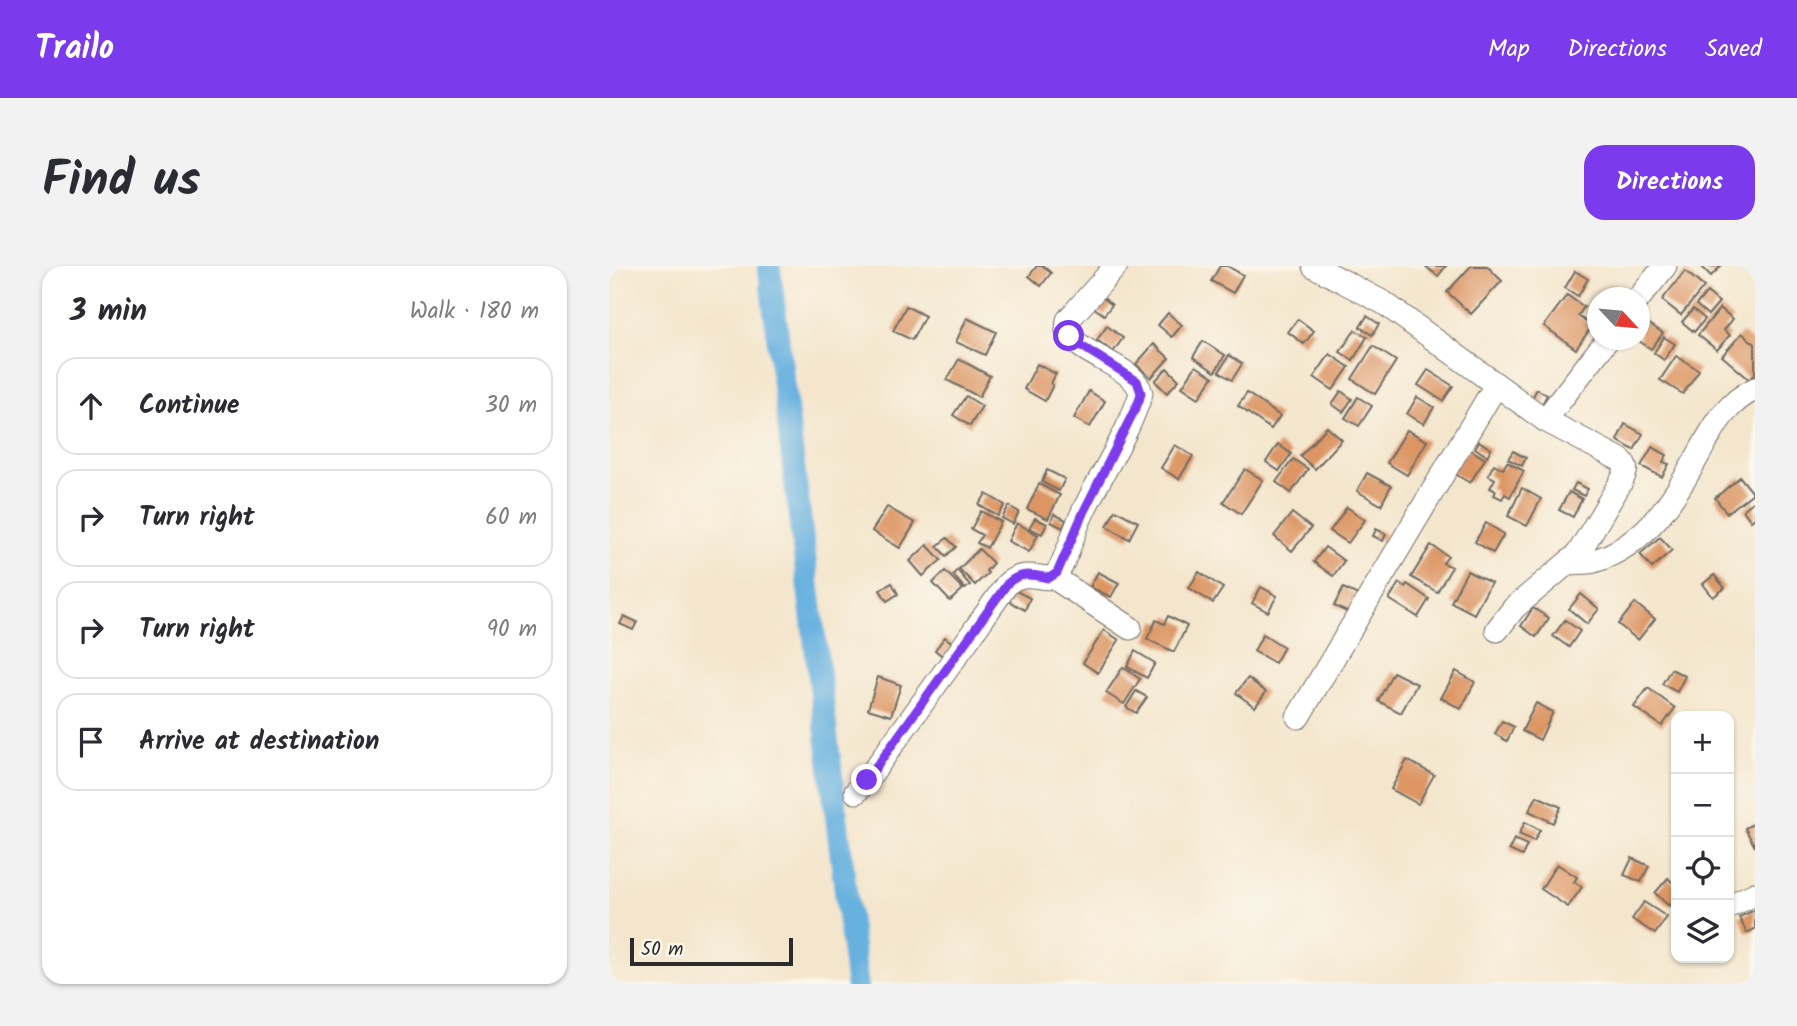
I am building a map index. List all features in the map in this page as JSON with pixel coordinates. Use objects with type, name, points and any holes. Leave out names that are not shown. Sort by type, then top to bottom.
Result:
[{"type":"street","points":[[1053,577],[1060,568],[1084,511],[1141,393],[1137,381],[1075,342],[1067,331],[1068,320],[1116,266]]},
{"type":"street","points":[[1314,266],[1384,303],[1545,420],[1619,459],[1627,469],[1584,545],[1568,563],[1514,608],[1497,630]]},
{"type":"street","points":[[1648,287],[1664,266]]},
{"type":"street","points":[[1545,420],[1599,350]]},
{"type":"street","points":[[1298,717],[1496,385]]},
{"type":"street","points":[[1568,563],[1593,561],[1625,548],[1657,519],[1685,480],[1717,422],[1741,396],[1755,389]]},
{"type":"street","points":[[856,792],[1013,578],[1022,575],[1053,577],[1131,628]]},
{"type":"street","points":[[1734,904],[1755,894]]},
{"type":"building","points":[[1037,266],[1043,266],[1051,273],[1041,286],[1029,276]]},
{"type":"building","points":[[1220,266],[1227,266],[1243,275],[1233,293],[1211,281]]},
{"type":"building","points":[[1425,266],[1446,266],[1438,276]]},
{"type":"building","points":[[1471,266],[1487,266],[1502,281],[1471,314],[1447,292]]},
{"type":"building","points":[[1701,266],[1721,266],[1711,276]]},
{"type":"building","points":[[1575,271],[1588,279],[1578,296],[1565,288]]},
{"type":"building","points":[[1685,271],[1704,287],[1681,315],[1662,300]]},
{"type":"building","points":[[1707,292],[1719,302],[1708,315],[1696,305]]},
{"type":"building","points":[[1567,295],[1584,307],[1578,316],[1587,322],[1587,333],[1576,349],[1544,326]]},
{"type":"building","points":[[1101,296],[1112,305],[1104,315],[1093,307]]},
{"type":"building","points":[[906,306],[925,316],[912,340],[893,331]]},
{"type":"building","points":[[1720,308],[1733,319],[1724,330],[1730,335],[1717,350],[1698,335]]},
{"type":"building","points":[[1693,309],[1705,319],[1694,332],[1682,322]]},
{"type":"building","points":[[1168,313],[1182,325],[1172,337],[1158,325]]},
{"type":"building","points":[[1367,316],[1379,324],[1372,335],[1360,327]]},
{"type":"building","points":[[967,318],[996,332],[985,355],[956,342]]},
{"type":"building","points":[[1298,319],[1314,331],[1304,344],[1288,332]]},
{"type":"building","points":[[1650,324],[1663,333],[1650,348]]},
{"type":"building","points":[[1107,326],[1123,338],[1113,352],[1097,340]]},
{"type":"building","points":[[1355,330],[1367,337],[1353,360],[1340,352]]},
{"type":"building","points":[[1742,333],[1755,344],[1755,374],[1750,380],[1722,356]]},
{"type":"building","points":[[1664,337],[1675,344],[1664,360],[1654,353]]},
{"type":"building","points":[[1203,341],[1225,355],[1215,372],[1193,357]]},
{"type":"building","points":[[1154,344],[1169,358],[1151,378],[1136,364]]},
{"type":"building","points":[[1373,346],[1396,361],[1375,394],[1352,379]]},
{"type":"building","points":[[1330,354],[1349,367],[1333,390],[1314,377]]},
{"type":"building","points":[[1229,355],[1242,364],[1232,380],[1219,372]]},
{"type":"building","points":[[1676,356],[1699,370],[1683,394],[1660,380]]},
{"type":"building","points":[[959,359],[990,376],[979,397],[947,380]]},
{"type":"building","points":[[1037,364],[1056,374],[1045,401],[1024,389]]},
{"type":"building","points":[[1196,366],[1213,377],[1199,398],[1182,387]]},
{"type":"building","points":[[1167,368],[1179,380],[1167,393],[1155,381]]},
{"type":"building","points":[[1428,370],[1453,386],[1443,401],[1418,385]]},
{"type":"building","points":[[1537,389],[1547,395],[1541,406],[1531,400]]},
{"type":"building","points":[[1089,391],[1105,401],[1090,427],[1074,418]]},
{"type":"building","points":[[1341,391],[1352,399],[1343,412],[1332,404]]},
{"type":"building","points":[[1247,393],[1280,416],[1271,429],[1238,406]]},
{"type":"building","points":[[966,396],[982,406],[970,426],[953,415]]},
{"type":"building","points":[[1358,397],[1372,406],[1359,426],[1345,418]]},
{"type":"building","points":[[1417,397],[1434,407],[1424,424],[1407,414]]},
{"type":"building","points":[[1625,424],[1643,434],[1634,450],[1617,440]]},
{"type":"building","points":[[1327,427],[1342,440],[1315,469],[1300,456]]},
{"type":"building","points":[[1407,430],[1427,441],[1407,475],[1387,463]]},
{"type":"building","points":[[1479,441],[1491,449],[1487,456],[1475,448]]},
{"type":"building","points":[[1278,444],[1291,454],[1279,471],[1266,462]]},
{"type":"building","points":[[1175,445],[1193,456],[1179,479],[1161,468]]},
{"type":"building","points":[[1652,447],[1667,455],[1663,462],[1669,464],[1662,477],[1641,466]]},
{"type":"building","points":[[1468,448],[1485,459],[1470,483],[1452,472]]},
{"type":"building","points":[[1513,451],[1526,458],[1522,466],[1508,459]]},
{"type":"building","points":[[1293,459],[1308,469],[1291,493],[1276,482]]},
{"type":"building","points":[[1507,462],[1524,471],[1510,497],[1505,494],[1502,499],[1494,495],[1496,491],[1490,488],[1495,479],[1488,475],[1494,464],[1503,469]]},
{"type":"building","points":[[1245,469],[1263,480],[1241,514],[1223,502]]},
{"type":"building","points":[[1047,470],[1065,479],[1059,491],[1042,482]]},
{"type":"building","points":[[1367,473],[1391,486],[1381,505],[1357,491]]},
{"type":"building","points":[[1740,477],[1753,493],[1727,513],[1715,498]]},
{"type":"building","points":[[1576,483],[1588,489],[1584,496],[1572,490]]},
{"type":"building","points":[[1039,484],[1060,495],[1048,519],[1027,509]]},
{"type":"building","points":[[1522,488],[1541,499],[1527,526],[1508,516]]},
{"type":"building","points":[[1569,492],[1582,499],[1573,517],[1559,510]]},
{"type":"building","points":[[986,494],[1005,505],[998,516],[979,505]]},
{"type":"building","points":[[1755,500],[1755,518],[1751,521],[1743,510]]},
{"type":"building","points":[[1009,506],[1019,512],[1013,524],[1002,518]]},
{"type":"building","points":[[887,507],[915,523],[900,548],[872,531]]},
{"type":"building","points":[[1347,507],[1365,520],[1348,543],[1330,531]]},
{"type":"building","points":[[1115,510],[1138,522],[1129,539],[1107,526]]},
{"type":"building","points":[[981,511],[1001,522],[987,548],[977,543],[982,535],[971,529]]},
{"type":"building","points":[[1292,513],[1311,528],[1292,551],[1274,536]]},
{"type":"building","points":[[1054,514],[1066,520],[1063,528],[1051,522]]},
{"type":"building","points":[[1035,518],[1047,524],[1042,534],[1029,528]]},
{"type":"building","points":[[1017,523],[1038,535],[1029,552],[1008,541]]},
{"type":"building","points":[[1486,523],[1504,534],[1493,553],[1475,542]]},
{"type":"building","points":[[1376,529],[1386,534],[1383,541],[1373,536]]},
{"type":"building","points":[[1660,537],[1672,550],[1652,568],[1640,554]]},
{"type":"building","points":[[947,538],[956,547],[946,556],[937,546]]},
{"type":"building","points":[[927,545],[941,560],[923,576],[910,561]]},
{"type":"building","points":[[1431,545],[1448,556],[1443,563],[1452,567],[1437,592],[1411,577]]},
{"type":"building","points":[[1325,547],[1344,561],[1333,576],[1314,562]]},
{"type":"building","points":[[979,549],[993,563],[986,571],[988,573],[975,585],[959,569]]},
{"type":"building","points":[[957,570],[970,585],[965,589],[953,575]]},
{"type":"building","points":[[945,571],[963,589],[950,601],[933,583]]},
{"type":"building","points":[[1467,571],[1491,583],[1474,614],[1451,602]]},
{"type":"building","points":[[1098,572],[1119,583],[1111,597],[1090,587]]},
{"type":"building","points":[[1199,572],[1223,588],[1213,603],[1189,588]]},
{"type":"building","points":[[1714,575],[1725,588],[1713,597],[1703,584]]},
{"type":"building","points":[[892,583],[898,594],[887,601],[880,590]]},
{"type":"building","points":[[1399,583],[1405,587],[1407,584],[1429,599],[1418,617],[1389,599]]},
{"type":"building","points":[[1261,587],[1277,596],[1268,612],[1252,603]]},
{"type":"building","points":[[1343,588],[1358,595],[1349,613],[1334,606]]},
{"type":"building","points":[[1012,589],[1030,598],[1025,610],[1006,600]]},
{"type":"building","points":[[1581,594],[1599,609],[1587,624],[1569,609]]},
{"type":"building","points":[[1635,603],[1655,619],[1638,640],[1618,624]]},
{"type":"building","points":[[1533,608],[1549,618],[1536,637],[1521,626]]},
{"type":"building","points":[[624,616],[637,622],[633,630],[620,624]]},
{"type":"building","points":[[1168,616],[1187,626],[1174,652],[1147,639],[1156,620],[1164,624]]},
{"type":"building","points":[[1565,620],[1580,631],[1569,647],[1553,636]]},
{"type":"building","points":[[1104,630],[1119,640],[1098,673],[1083,663]]},
{"type":"building","points":[[1263,634],[1284,647],[1275,663],[1254,651]]},
{"type":"building","points":[[945,637],[956,646],[946,659],[935,650]]},
{"type":"building","points":[[1135,651],[1155,663],[1147,678],[1127,667]]},
{"type":"building","points":[[1123,667],[1140,679],[1124,704],[1106,693]]},
{"type":"building","points":[[1671,669],[1685,676],[1677,692],[1662,684]]},
{"type":"building","points":[[1456,671],[1475,682],[1461,709],[1441,698]]},
{"type":"building","points":[[1393,672],[1417,684],[1401,713],[1378,701]]},
{"type":"building","points":[[878,677],[901,685],[891,716],[868,709]]},
{"type":"building","points":[[1248,678],[1266,692],[1255,707],[1236,693]]},
{"type":"building","points":[[1648,688],[1675,708],[1662,726],[1634,707]]},
{"type":"building","points":[[1136,691],[1147,697],[1136,713],[1126,707]]},
{"type":"building","points":[[1536,703],[1553,712],[1540,740],[1522,731]]},
{"type":"building","points":[[1502,721],[1514,727],[1507,741],[1495,734]]},
{"type":"building","points":[[1407,760],[1434,775],[1418,804],[1391,789]]},
{"type":"building","points":[[1537,796],[1561,807],[1553,823],[1529,811]]},
{"type":"building","points":[[1525,822],[1540,830],[1534,841],[1519,834]]},
{"type":"building","points":[[1755,823],[1755,847],[1745,828]]},
{"type":"building","points":[[1514,839],[1527,845],[1522,856],[1509,850]]},
{"type":"building","points":[[1632,858],[1649,866],[1641,882],[1624,875]]},
{"type":"building","points":[[1557,864],[1577,877],[1574,882],[1582,887],[1568,907],[1541,889]]},
{"type":"building","points":[[1668,878],[1671,881],[1669,906],[1655,893]]},
{"type":"building","points":[[1644,902],[1667,917],[1655,934],[1632,919]]},
{"type":"building","points":[[1755,910],[1755,929],[1747,933],[1739,917]]},
{"type":"waterway","points":[[769,266],[857,984]]},
{"type":"route","points":[[867,780],[1007,584],[1022,575],[1049,578],[1057,573],[1084,511],[1139,401],[1141,393],[1137,381],[1069,336]]}]
